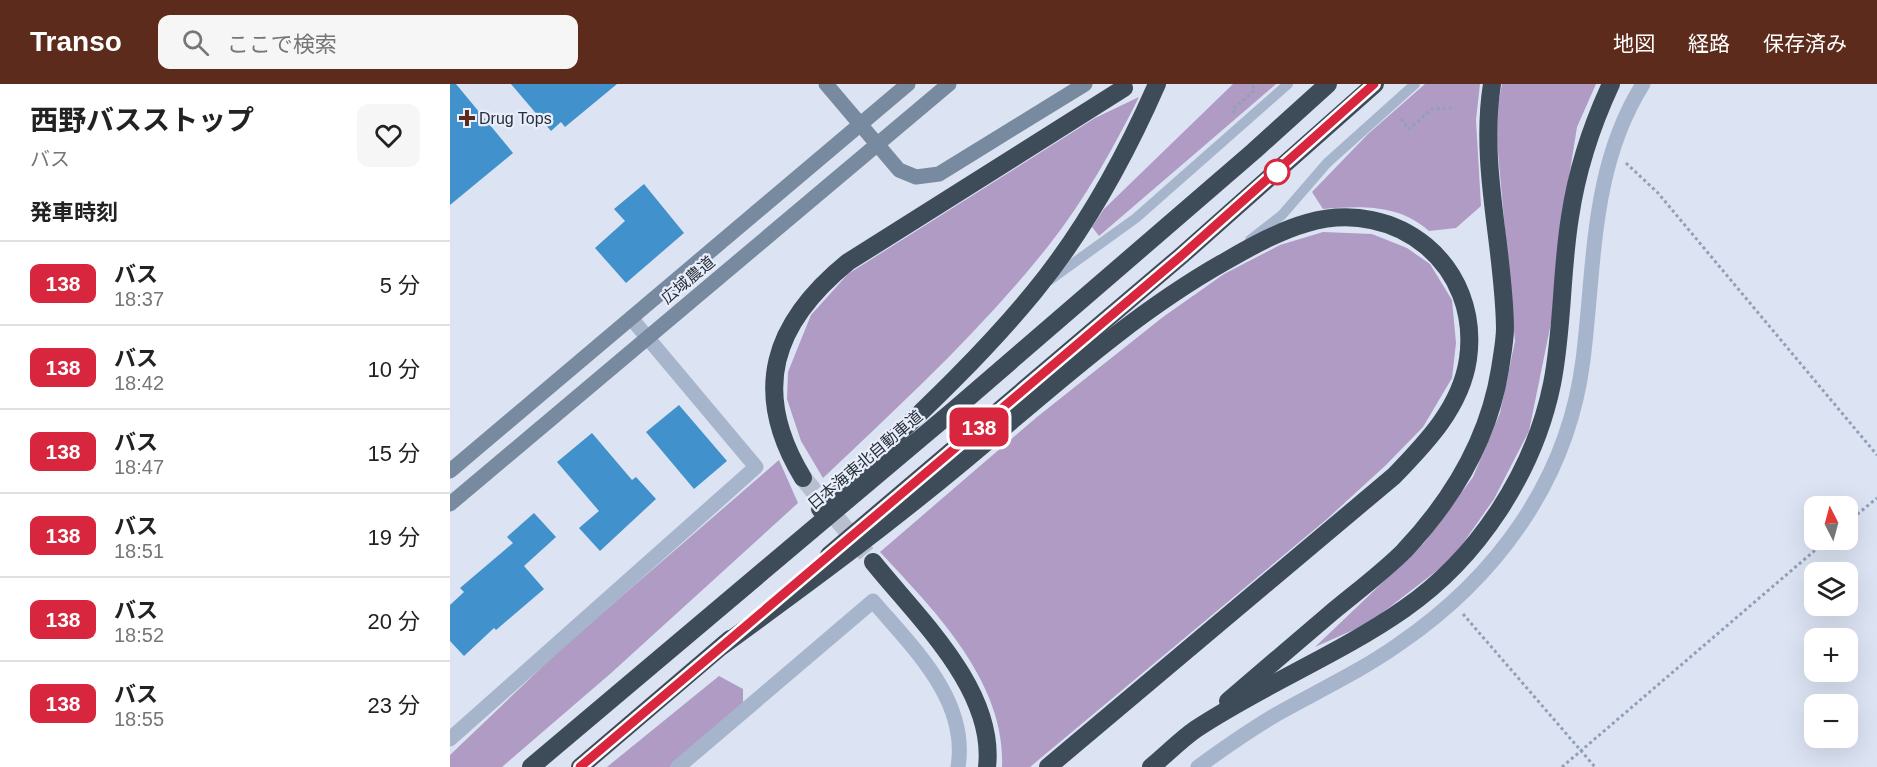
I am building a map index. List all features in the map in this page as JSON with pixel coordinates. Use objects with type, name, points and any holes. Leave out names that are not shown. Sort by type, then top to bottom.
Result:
[{"type":"highway","points":[[698,627],[969,365],[1035,291],[1074,238],[1123,157],[1157,84]]},
{"type":"highway","name":"日本海東北自動車道","points":[[531,767],[954,410],[1254,151],[1328,84]]},
{"type":"highway","points":[[580,767],[1181,256],[1374,84]]},
{"type":"highway","points":[[1151,767],[1403,552],[1435,515],[1459,480],[1481,437],[1497,388],[1505,331],[1503,280],[1488,158],[1487,115],[1491,84]]},
{"type":"highway","points":[[1195,730],[1364,635],[1405,608],[1438,583],[1470,549],[1501,507],[1522,469],[1540,425],[1552,384],[1569,219],[1580,165],[1593,121],[1611,84]]},
{"type":"highway","points":[[803,478],[785,442],[774,394],[780,346],[804,304],[823,283],[848,262],[1124,88]]},
{"type":"highway","points":[[722,646],[872,537],[1137,318],[1209,271],[1259,242],[1307,223],[1339,217],[1374,220],[1401,229],[1425,245],[1446,266],[1462,295],[1470,327],[1468,361],[1459,389],[1444,418],[1423,447],[1394,476],[1048,767]]},
{"type":"highway","points":[[873,562],[965,679],[981,714],[986,736],[987,767]]},
{"type":"street","points":[[826,84],[877,145],[906,175],[939,174],[1085,84]]},
{"type":"street","name":"広域農道","points":[[450,471],[908,84]]},
{"type":"street","name":"広域農道","points":[[450,504],[949,84]]},
{"type":"street","points":[[1198,767],[1276,715],[1398,645],[1475,583],[1512,539],[1553,470],[1569,427],[1581,378],[1593,242],[1601,190],[1612,149],[1630,104],[1643,84]]},
{"type":"street","points":[[450,739],[756,468],[631,318]]},
{"type":"street","points":[[678,767],[873,602],[921,658],[946,696],[959,728],[958,767]]},
{"type":"lane","points":[[1035,291],[1136,218],[1288,84]]},
{"type":"lane","points":[[1209,271],[1282,215],[1327,163],[1415,84]]},
{"type":"path","points":[[1239,119],[1232,110],[1255,90],[1251,84]]},
{"type":"path","points":[[1401,119],[1409,129],[1432,108],[1455,108]]},
{"type":"path","points":[[1612,149],[1658,194],[1877,455]]},
{"type":"path","points":[[1858,514],[1877,498]]},
{"type":"path","points":[[1562,767],[1815,550]]},
{"type":"path","points":[[1453,603],[1595,767]]},
{"type":"shaded area","points":[[1233,84],[1276,84],[1099,236],[1092,227],[1104,209]]},
{"type":"shaded area","points":[[1425,84],[1480,84],[1476,120],[1481,206],[1456,228],[1429,231],[1417,222],[1392,211],[1351,207],[1323,209],[1312,192],[1368,134]]},
{"type":"shaded area","points":[[1502,84],[1596,84],[1577,127],[1564,208],[1553,313],[1529,431],[1494,499],[1452,559],[1369,623],[1315,647],[1424,543],[1473,477],[1500,413],[1515,341],[1495,119]]},
{"type":"shaded area","points":[[1139,97],[1086,192],[1049,245],[969,337],[823,478],[801,441],[787,399],[788,372],[811,315],[848,274],[1095,118]]},
{"type":"shaded area","points":[[1323,232],[1372,234],[1407,248],[1430,264],[1452,300],[1456,343],[1452,378],[1423,427],[1386,465],[1327,519],[1030,767],[1002,767],[1000,736],[992,706],[979,677],[963,649],[943,623],[880,552],[1037,417],[1163,317],[1224,274],[1280,245]]},
{"type":"shaded area","points":[[779,460],[798,503],[610,674],[502,767],[450,767],[450,755],[562,648]]},
{"type":"shaded area","points":[[719,676],[743,689],[743,706],[670,767],[607,767]]},
{"type":"building","name":"Drug Tops","points":[[450,84],[456,84],[513,153],[450,205]]},
{"type":"building","points":[[511,84],[617,84],[565,127],[561,122],[551,131]]},
{"type":"building","points":[[644,184],[684,233],[626,283],[595,248],[625,221],[614,209]]},
{"type":"building","points":[[679,405],[727,461],[694,489],[646,432]]},
{"type":"building","points":[[592,433],[632,480],[636,477],[656,499],[600,551],[579,528],[599,511],[557,462]]},
{"type":"building","points":[[534,513],[556,537],[524,566],[544,589],[496,630],[494,628],[464,656],[450,641],[450,605],[464,592],[460,588],[513,543],[507,537]]},
{"type":"tunnel","points":[[803,478],[873,562]]},
{"type":"bus line","name":"138","points":[[580,767],[1181,256],[1374,84]]},
{"type":"place","name":"Drug Tops","points":[[467,118]]}]
